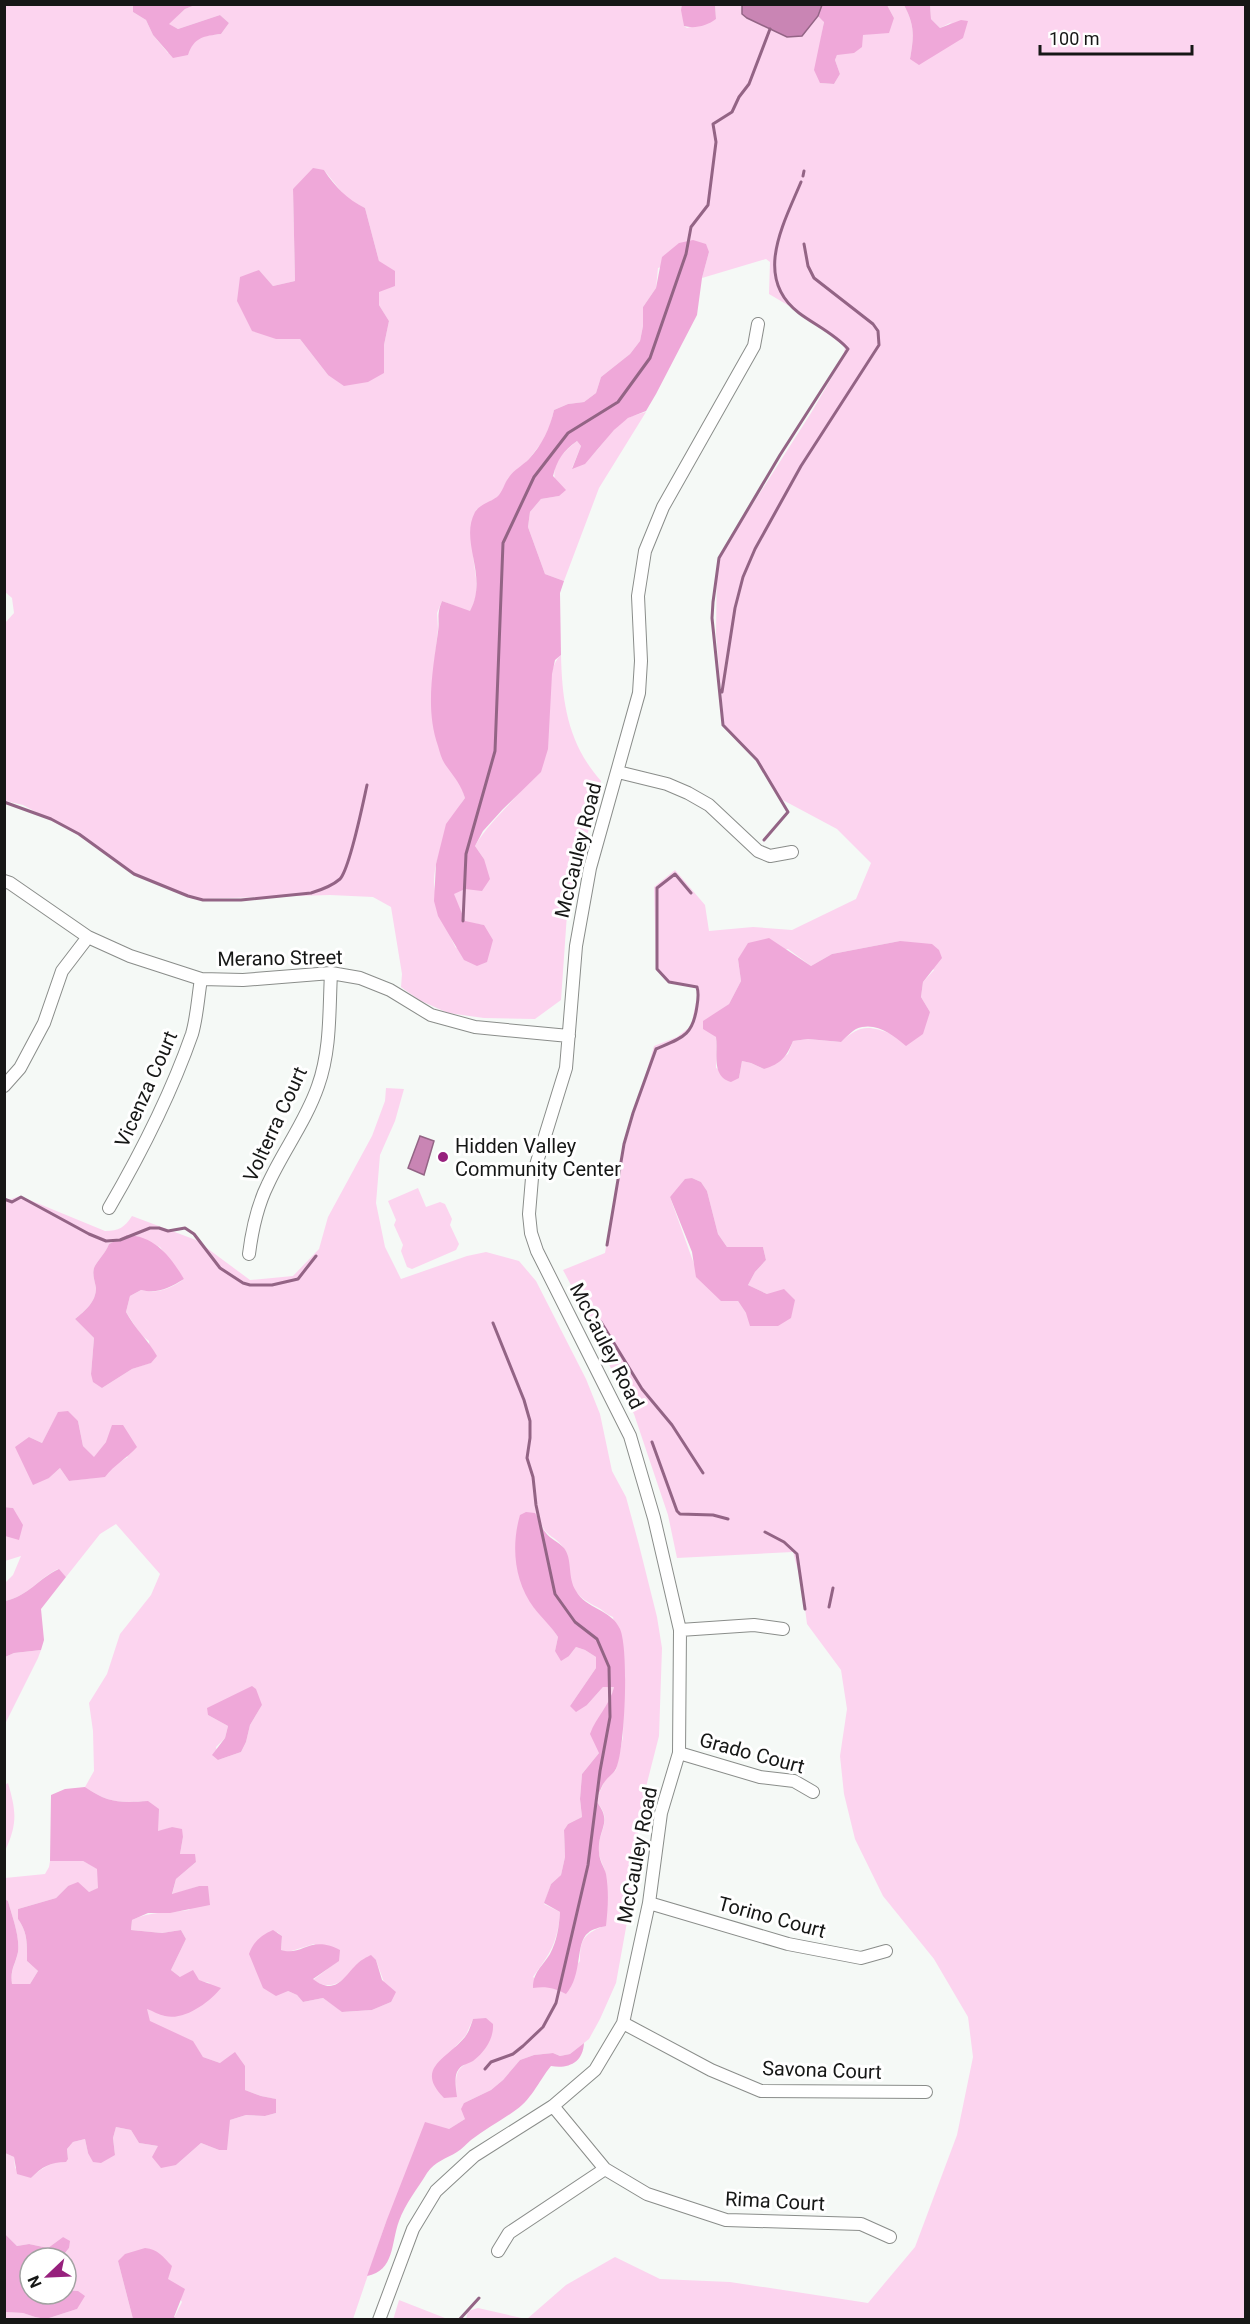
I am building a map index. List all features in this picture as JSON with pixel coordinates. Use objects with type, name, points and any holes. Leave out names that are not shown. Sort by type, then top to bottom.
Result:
[{"type":"street","name":"McCauley Road","points":[[379,2319],[413,2229],[436,2191],[474,2156],[554,2106],[595,2070],[623,2023],[649,1903],[661,1814],[679,1753],[680,1630],[654,1518],[630,1436],[537,1251],[531,1233],[529,1214],[532,1179],[566,1068],[576,946],[590,868],[639,693],[641,661],[638,596],[645,551],[663,507],[754,346],[758,324]]},
{"type":"street","points":[[618,772],[667,784],[688,793],[709,805],[758,851],[770,856],[792,852]]},
{"type":"street","name":"Merano Street","points":[[4,881],[88,937],[130,956],[201,979],[243,980],[331,973],[360,978],[390,990],[430,1015],[476,1027],[569,1036]]},
{"type":"street","points":[[4,1086],[20,1068],[44,1023],[62,971],[88,937]]},
{"type":"street","name":"Volterra Court","points":[[249,1254],[253,1224],[267,1184],[303,1120],[318,1085],[328,1040],[331,973]]},
{"type":"street","name":"Vicenza Court","points":[[109,1208],[135,1162],[175,1077],[193,1031],[201,979]]},
{"type":"street","points":[[680,1630],[754,1625],[783,1629]]},
{"type":"street","name":"Grado Court","points":[[679,1753],[760,1777],[794,1781],[813,1792]]},
{"type":"street","name":"Torino Court","points":[[649,1903],[788,1944],[861,1958],[886,1951]]},
{"type":"street","name":"Savona Court","points":[[623,2023],[711,2070],[761,2091],[926,2092]]},
{"type":"street","name":"Rima Court","points":[[554,2106],[604,2169],[647,2194],[726,2220],[861,2224],[890,2237]]},
{"type":"street","points":[[498,2250],[509,2233],[604,2169]]},
{"type":"shaded area","points":[[682,4],[684,26],[687,28],[716,19],[715,5],[742,5],[741,8],[747,18],[787,37],[802,36],[818,16],[824,21],[820,45],[820,83],[834,84],[840,74],[835,60],[837,55],[863,35],[875,33],[894,18],[887,5],[904,5],[908,12],[913,31],[910,59],[952,22],[940,28],[931,19],[930,5],[1245,5],[1245,2319],[527,2319],[566,2285],[615,2257],[660,2279],[730,2282],[868,2303],[915,2247],[957,2135],[973,2057],[968,2017],[934,1959],[883,1896],[855,1839],[844,1794],[840,1756],[847,1709],[841,1670],[807,1624],[802,1585],[793,1552],[677,1558],[668,1515],[634,1414],[563,1270],[605,1253],[623,1152],[654,1046],[677,1037],[691,1026],[699,988],[665,980],[656,964],[654,887],[675,870],[705,905],[709,931],[753,927],[792,930],[856,899],[871,863],[837,829],[779,798],[755,756],[724,725],[716,634],[717,560],[811,413],[843,358],[845,347],[803,314],[769,294],[770,262],[766,259],[702,278],[709,252],[658,268],[656,288],[643,307],[640,341],[630,354],[601,377],[596,393],[584,402],[568,404],[554,410],[550,426],[542,442],[529,459],[508,478],[500,496],[476,510],[473,536],[476,582],[474,604],[470,612],[442,601],[437,613],[438,629],[433,675],[455,777],[461,784],[465,798],[455,814],[438,856],[434,875],[436,897],[456,948],[484,925],[465,922],[453,893],[465,889],[484,859],[475,846],[522,789],[535,763],[548,730],[552,670],[561,655],[565,706],[569,722],[581,752],[601,781],[567,914],[561,1000],[535,1019],[484,1018],[448,1013],[419,1000],[401,987],[402,974],[391,907],[373,897],[330,895],[193,899],[130,871],[76,834],[23,805],[5,801],[5,623],[14,613],[12,598],[4,591],[5,5],[133,5],[133,12],[146,20],[153,35],[168,53],[191,46],[200,36],[221,34],[229,23],[220,15],[178,29],[168,24],[185,9],[195,5]],"holes":[[[324,170],[348,200],[365,208],[379,261],[379,305],[389,321],[384,345],[384,373],[328,375],[300,339],[276,339],[259,270],[273,286],[295,281],[293,189]],[[900,941],[934,970],[923,982],[921,997],[930,1012],[892,1034],[864,1028],[853,1032],[840,1042],[808,1039],[793,1041],[788,1054],[764,1069],[742,1061],[739,1078],[716,1068],[716,1037],[703,1022],[729,1004],[741,981],[738,959],[788,949],[811,966],[832,954]],[[692,1178],[701,1182],[707,1191],[718,1234],[727,1247],[763,1247],[766,1260],[755,1272],[748,1285],[767,1294],[746,1313],[738,1301],[694,1264],[670,1197]]]},
{"type":"shaded area","points":[[742,4],[822,5],[818,16],[802,36],[787,37],[747,18],[742,14]]},
{"type":"shaded area","points":[[133,5],[195,5],[185,9],[169,24],[178,29],[220,15],[229,23],[221,34],[200,38],[193,44],[188,55],[173,58],[153,35],[146,20],[133,12]]},
{"type":"shaded area","points":[[682,5],[715,5],[716,19],[700,26],[684,26]]},
{"type":"shaded area","points":[[822,5],[887,5],[894,18],[889,33],[863,35],[862,47],[854,53],[837,55],[835,60],[840,74],[834,84],[820,83],[814,70],[824,22],[818,16]]},
{"type":"shaded area","points":[[904,5],[930,5],[931,19],[940,28],[961,20],[968,21],[963,38],[919,65],[910,59],[913,31]]},
{"type":"shaded area","points":[[313,168],[324,170],[342,192],[365,208],[379,261],[395,271],[395,286],[379,292],[379,305],[389,321],[384,345],[384,373],[368,382],[344,386],[328,375],[300,339],[276,339],[252,331],[237,301],[240,277],[259,270],[273,286],[295,281],[293,189]]},
{"type":"shaded area","points":[[693,240],[706,244],[709,252],[702,278],[697,315],[646,411],[628,418],[614,430],[585,464],[572,469],[581,446],[577,441],[572,445],[561,456],[553,476],[566,490],[559,496],[541,499],[530,512],[528,527],[545,574],[564,581],[560,593],[561,655],[555,660],[552,674],[548,749],[541,772],[483,831],[475,846],[484,859],[490,879],[482,891],[465,889],[454,894],[465,921],[484,925],[493,940],[487,962],[477,966],[464,960],[438,916],[434,901],[436,864],[446,824],[465,798],[460,785],[442,760],[432,718],[431,689],[440,606],[442,601],[470,611],[477,585],[470,535],[475,512],[482,505],[497,497],[511,474],[534,454],[545,436],[554,410],[568,404],[584,402],[596,393],[601,377],[630,354],[640,341],[643,307],[656,288],[662,257],[679,243]]},
{"type":"shaded area","points":[[646,412],[599,488],[564,581],[545,574],[528,527],[530,512],[541,499],[559,496],[554,471],[558,460],[577,441],[581,446],[572,468],[581,464],[595,453],[620,424],[630,417]]},
{"type":"shaded area","points":[[769,938],[811,966],[832,954],[900,941],[932,944],[939,950],[942,958],[923,982],[921,997],[930,1012],[923,1034],[906,1046],[889,1033],[870,1027],[856,1029],[841,1042],[808,1039],[793,1041],[786,1055],[775,1065],[764,1069],[742,1061],[739,1078],[731,1082],[725,1079],[718,1070],[716,1037],[703,1029],[703,1021],[729,1004],[741,981],[738,959],[748,943]]},
{"type":"shaded area","points":[[386,1088],[404,1089],[395,1121],[380,1155],[376,1203],[385,1247],[401,1279],[467,1256],[486,1252],[519,1261],[536,1281],[586,1379],[600,1414],[612,1471],[626,1497],[657,1617],[662,1648],[659,1736],[639,1825],[631,1900],[616,1983],[589,2039],[570,2054],[534,2055],[520,2060],[491,2090],[464,2103],[465,2119],[449,2129],[386,2222],[353,2319],[177,2319],[174,2318],[182,2302],[167,2279],[118,2261],[133,2319],[46,2319],[77,2309],[78,2246],[68,2246],[63,2237],[51,2246],[29,2244],[17,2246],[5,2234],[5,2153],[14,2157],[15,2168],[31,2178],[48,2166],[68,2159],[67,2149],[73,2142],[85,2139],[88,2153],[115,2155],[113,2138],[116,2127],[131,2130],[139,2143],[158,2146],[176,2165],[201,2143],[219,2150],[230,2120],[246,2115],[265,2116],[276,2113],[275,2099],[245,2090],[245,2066],[220,2063],[203,2057],[192,2041],[150,2022],[146,2009],[210,1983],[180,1977],[171,1970],[186,1939],[181,1930],[162,1933],[131,1930],[132,1920],[153,1914],[189,1910],[208,1886],[199,1886],[172,1895],[176,1879],[196,1862],[194,1854],[180,1854],[183,1837],[172,1827],[158,1832],[147,1801],[114,1801],[85,1787],[94,1771],[93,1731],[89,1703],[107,1674],[120,1634],[151,1595],[160,1574],[116,1524],[100,1534],[66,1577],[58,1569],[20,1596],[5,1601],[5,1583],[13,1575],[21,1556],[5,1561],[5,1536],[13,1508],[5,1507],[4,1195],[8,1200],[20,1196],[105,1231],[121,1228],[132,1216],[196,1240],[250,1280],[293,1276],[319,1249],[328,1217],[372,1136],[385,1101]],"holes":[[[134,1235],[160,1247],[184,1279],[164,1290],[141,1290],[130,1296],[126,1312],[141,1335],[149,1341],[150,1363],[132,1369],[102,1388],[91,1374],[94,1338],[75,1319],[94,1298],[96,1293],[94,1268],[109,1244]],[[58,1413],[78,1421],[83,1446],[94,1458],[106,1442],[128,1457],[93,1478],[69,1481],[60,1468],[49,1478],[29,1437],[42,1443]],[[541,1524],[565,1550],[570,1580],[578,1594],[613,1617],[624,1673],[623,1737],[616,1770],[605,1780],[596,1801],[605,1821],[599,1854],[606,1878],[606,1925],[585,1937],[581,1947],[580,1961],[556,1989],[544,1986],[533,1977],[552,1947],[559,1922],[560,1912],[544,1904],[551,1884],[561,1875],[565,1857],[564,1830],[568,1824],[582,1817],[580,1799],[582,1774],[599,1753],[614,1687],[603,1687],[587,1705],[570,1706],[596,1668],[596,1657],[576,1647],[569,1656],[555,1651],[558,1637],[548,1622],[534,1608]],[[262,1705],[250,1725],[241,1752],[218,1760],[216,1747],[225,1738],[228,1726],[208,1715]],[[277,1932],[282,1936],[281,1950],[288,1952],[314,1944],[338,1961],[313,1980],[320,1984],[338,1983],[358,1963],[376,1960],[391,2002],[372,2010],[343,2012],[323,1998],[303,2002],[297,1995],[288,1991]],[[473,2019],[473,2060],[462,2067],[457,2074],[456,2097],[455,2047],[466,2035]]]},
{"type":"shaded area","points":[[420,1136],[434,1141],[424,1175],[408,1168]]},
{"type":"shaded area","points":[[692,1178],[701,1182],[707,1191],[718,1234],[727,1247],[763,1247],[766,1260],[755,1272],[748,1285],[767,1294],[784,1289],[795,1300],[791,1318],[778,1326],[750,1326],[746,1313],[738,1301],[721,1301],[696,1277],[692,1252],[670,1197],[685,1179]]},
{"type":"shaded area","points":[[418,1188],[426,1207],[440,1202],[445,1204],[452,1219],[450,1225],[459,1244],[456,1250],[412,1269],[407,1267],[401,1251],[403,1245],[394,1225],[396,1220],[388,1201]]},
{"type":"shaded area","points":[[127,1235],[146,1239],[161,1249],[184,1279],[163,1289],[141,1290],[130,1296],[126,1312],[157,1356],[151,1363],[132,1369],[102,1388],[93,1382],[91,1374],[94,1338],[75,1319],[92,1302],[96,1293],[93,1273],[95,1266],[109,1244]]},
{"type":"shaded area","points":[[68,1411],[78,1421],[83,1446],[94,1457],[106,1442],[112,1425],[123,1425],[137,1447],[105,1477],[69,1481],[60,1468],[49,1478],[33,1485],[15,1447],[29,1437],[42,1443],[58,1412]]},
{"type":"shaded area","points":[[4,1507],[13,1508],[23,1525],[19,1540],[5,1536]]},
{"type":"shaded area","points":[[526,1512],[535,1513],[548,1535],[564,1548],[576,1591],[586,1602],[616,1622],[623,1640],[625,1697],[620,1755],[614,1772],[604,1782],[596,1801],[604,1815],[599,1852],[607,1881],[606,1926],[592,1930],[584,1938],[575,1978],[566,1994],[550,1988],[533,1988],[536,1974],[550,1954],[556,1939],[559,1923],[560,1912],[544,1903],[551,1884],[561,1875],[565,1857],[564,1830],[568,1824],[582,1817],[580,1799],[582,1774],[599,1753],[590,1734],[614,1687],[603,1687],[587,1705],[576,1712],[570,1706],[596,1668],[596,1657],[576,1647],[569,1656],[561,1661],[555,1651],[558,1637],[527,1598],[518,1575],[515,1551],[520,1515]]},
{"type":"shaded area","points":[[59,1569],[66,1577],[41,1609],[44,1640],[41,1650],[14,1653],[5,1657],[5,1601],[20,1596]]},
{"type":"shaded area","points":[[41,1650],[5,1724],[5,1657],[14,1653]]},
{"type":"shaded area","points":[[252,1686],[256,1689],[262,1705],[250,1725],[246,1742],[241,1752],[218,1760],[212,1755],[225,1738],[228,1726],[208,1715],[207,1708]]},
{"type":"shaded area","points":[[8,1783],[13,1802],[14,1825],[5,1851],[5,1785]]},
{"type":"shaded area","points":[[85,1787],[115,1801],[148,1801],[159,1809],[158,1831],[172,1827],[182,1829],[180,1854],[195,1854],[196,1862],[176,1879],[172,1894],[199,1886],[208,1886],[210,1905],[170,1913],[148,1913],[132,1920],[131,1930],[162,1933],[181,1930],[186,1939],[171,1970],[180,1977],[193,1970],[199,1980],[221,1988],[196,2009],[180,2016],[160,2015],[147,2009],[150,2021],[193,2041],[203,2057],[220,2063],[235,2052],[245,2066],[245,2090],[276,2099],[276,2113],[265,2116],[246,2115],[230,2120],[227,2150],[219,2150],[201,2143],[176,2165],[161,2168],[152,2157],[158,2146],[139,2143],[131,2130],[116,2127],[113,2138],[115,2155],[101,2163],[93,2162],[85,2139],[73,2142],[67,2149],[66,2162],[47,2166],[31,2178],[17,2174],[14,2157],[5,2153],[5,1899],[8,1901],[18,1939],[12,1984],[30,1984],[38,1971],[27,1961],[26,1939],[24,1929],[18,1919],[18,1909],[56,1898],[68,1886],[78,1882],[89,1892],[98,1888],[97,1869],[83,1861],[50,1861],[51,1795],[65,1789]]},
{"type":"shaded area","points":[[50,1861],[83,1861],[98,1869],[98,1889],[89,1892],[68,1886],[56,1898],[18,1909],[18,1919],[24,1929],[26,1939],[27,1961],[38,1971],[30,1984],[12,1985],[12,1972],[18,1946],[17,1933],[8,1901],[5,1899],[5,1878],[45,1874]]},
{"type":"shaded area","points":[[273,1930],[282,1936],[281,1950],[295,1951],[321,1944],[340,1950],[339,1961],[313,1979],[328,1986],[339,1983],[359,1962],[371,1955],[376,1960],[382,1980],[396,1992],[391,2002],[372,2010],[342,2012],[323,1998],[303,2002],[297,1995],[288,1991],[276,1996],[263,1988],[249,1954],[258,1939]]},
{"type":"shaded area","points":[[486,2018],[493,2024],[488,2044],[473,2061],[462,2066],[457,2072],[455,2081],[457,2097],[444,2098],[432,2079],[436,2064],[465,2037],[473,2019]]},
{"type":"shaded area","points":[[584,2043],[578,2060],[569,2065],[551,2066],[530,2097],[519,2108],[430,2169],[402,2215],[387,2262],[376,2273],[367,2276],[425,2122],[449,2129],[465,2119],[461,2109],[464,2103],[491,2090],[520,2060],[534,2055],[570,2054]]},
{"type":"shaded area","points":[[5,2234],[17,2246],[29,2244],[38,2246],[18,2246],[18,2306],[78,2306],[78,2291],[85,2296],[77,2309],[46,2319],[23,2313],[5,2312]]},
{"type":"shaded area","points":[[63,2237],[70,2241],[69,2246],[51,2246]]},
{"type":"shaded area","points":[[145,2248],[157,2252],[172,2266],[168,2279],[185,2289],[174,2317],[177,2319],[133,2319],[118,2261],[125,2254]]},
{"type":"shaded area","points":[[399,2300],[445,2318],[442,2320],[393,2320]]},
{"type":"shaded area","points":[[478,2308],[526,2319],[466,2319],[468,2311]]},
{"type":"shaded area","points":[[5,2312],[23,2313],[46,2319],[5,2319]]},
{"type":"waterway","points":[[463,921],[466,854],[495,751],[503,543],[534,477],[568,433],[618,402],[650,358],[686,254],[691,227],[708,205],[716,142],[713,124],[732,112],[739,97],[749,84],[770,29]]},
{"type":"waterway","points":[[803,176],[804,171]]},
{"type":"waterway","points":[[764,840],[788,812],[757,760],[723,725],[712,618],[719,558],[780,455],[848,349],[831,334],[799,313],[785,299],[777,284],[776,250],[780,233],[801,182]]},
{"type":"waterway","points":[[722,692],[735,608],[743,577],[755,549],[801,466],[879,345],[878,331],[873,324],[814,278],[808,266],[804,244]]},
{"type":"waterway","points":[[4,802],[51,819],[79,834],[134,874],[203,900],[241,900],[311,893],[326,888],[340,879],[352,849],[367,785]]},
{"type":"waterway","points":[[607,1245],[624,1144],[656,1049],[685,1035],[693,1024],[698,1001],[697,987],[669,982],[657,969],[657,888],[675,874],[691,893]]},
{"type":"waterway","points":[[4,1199],[12,1202],[21,1197],[106,1241],[120,1240],[150,1228],[168,1231],[185,1228],[194,1234],[220,1268],[250,1285],[272,1285],[298,1279],[316,1256]]},
{"type":"waterway","points":[[601,1322],[642,1389],[672,1425],[703,1473]]},
{"type":"waterway","points":[[485,2069],[491,2062],[513,2054],[523,2046],[543,2027],[556,2003],[588,1865],[600,1771],[610,1717],[609,1667],[597,1639],[575,1622],[555,1594],[536,1505],[533,1477],[527,1458],[530,1421],[524,1400],[493,1323]]},
{"type":"waterway","points":[[652,1442],[677,1511],[680,1514],[713,1515],[728,1519]]},
{"type":"waterway","points":[[765,1532],[784,1542],[797,1554],[805,1609]]},
{"type":"waterway","points":[[829,1607],[833,1588]]},
{"type":"waterway","points":[[459,2320],[479,2298]]},
{"type":"place","name":"Hidden Valley Community Center","points":[[443,1157]]}]
